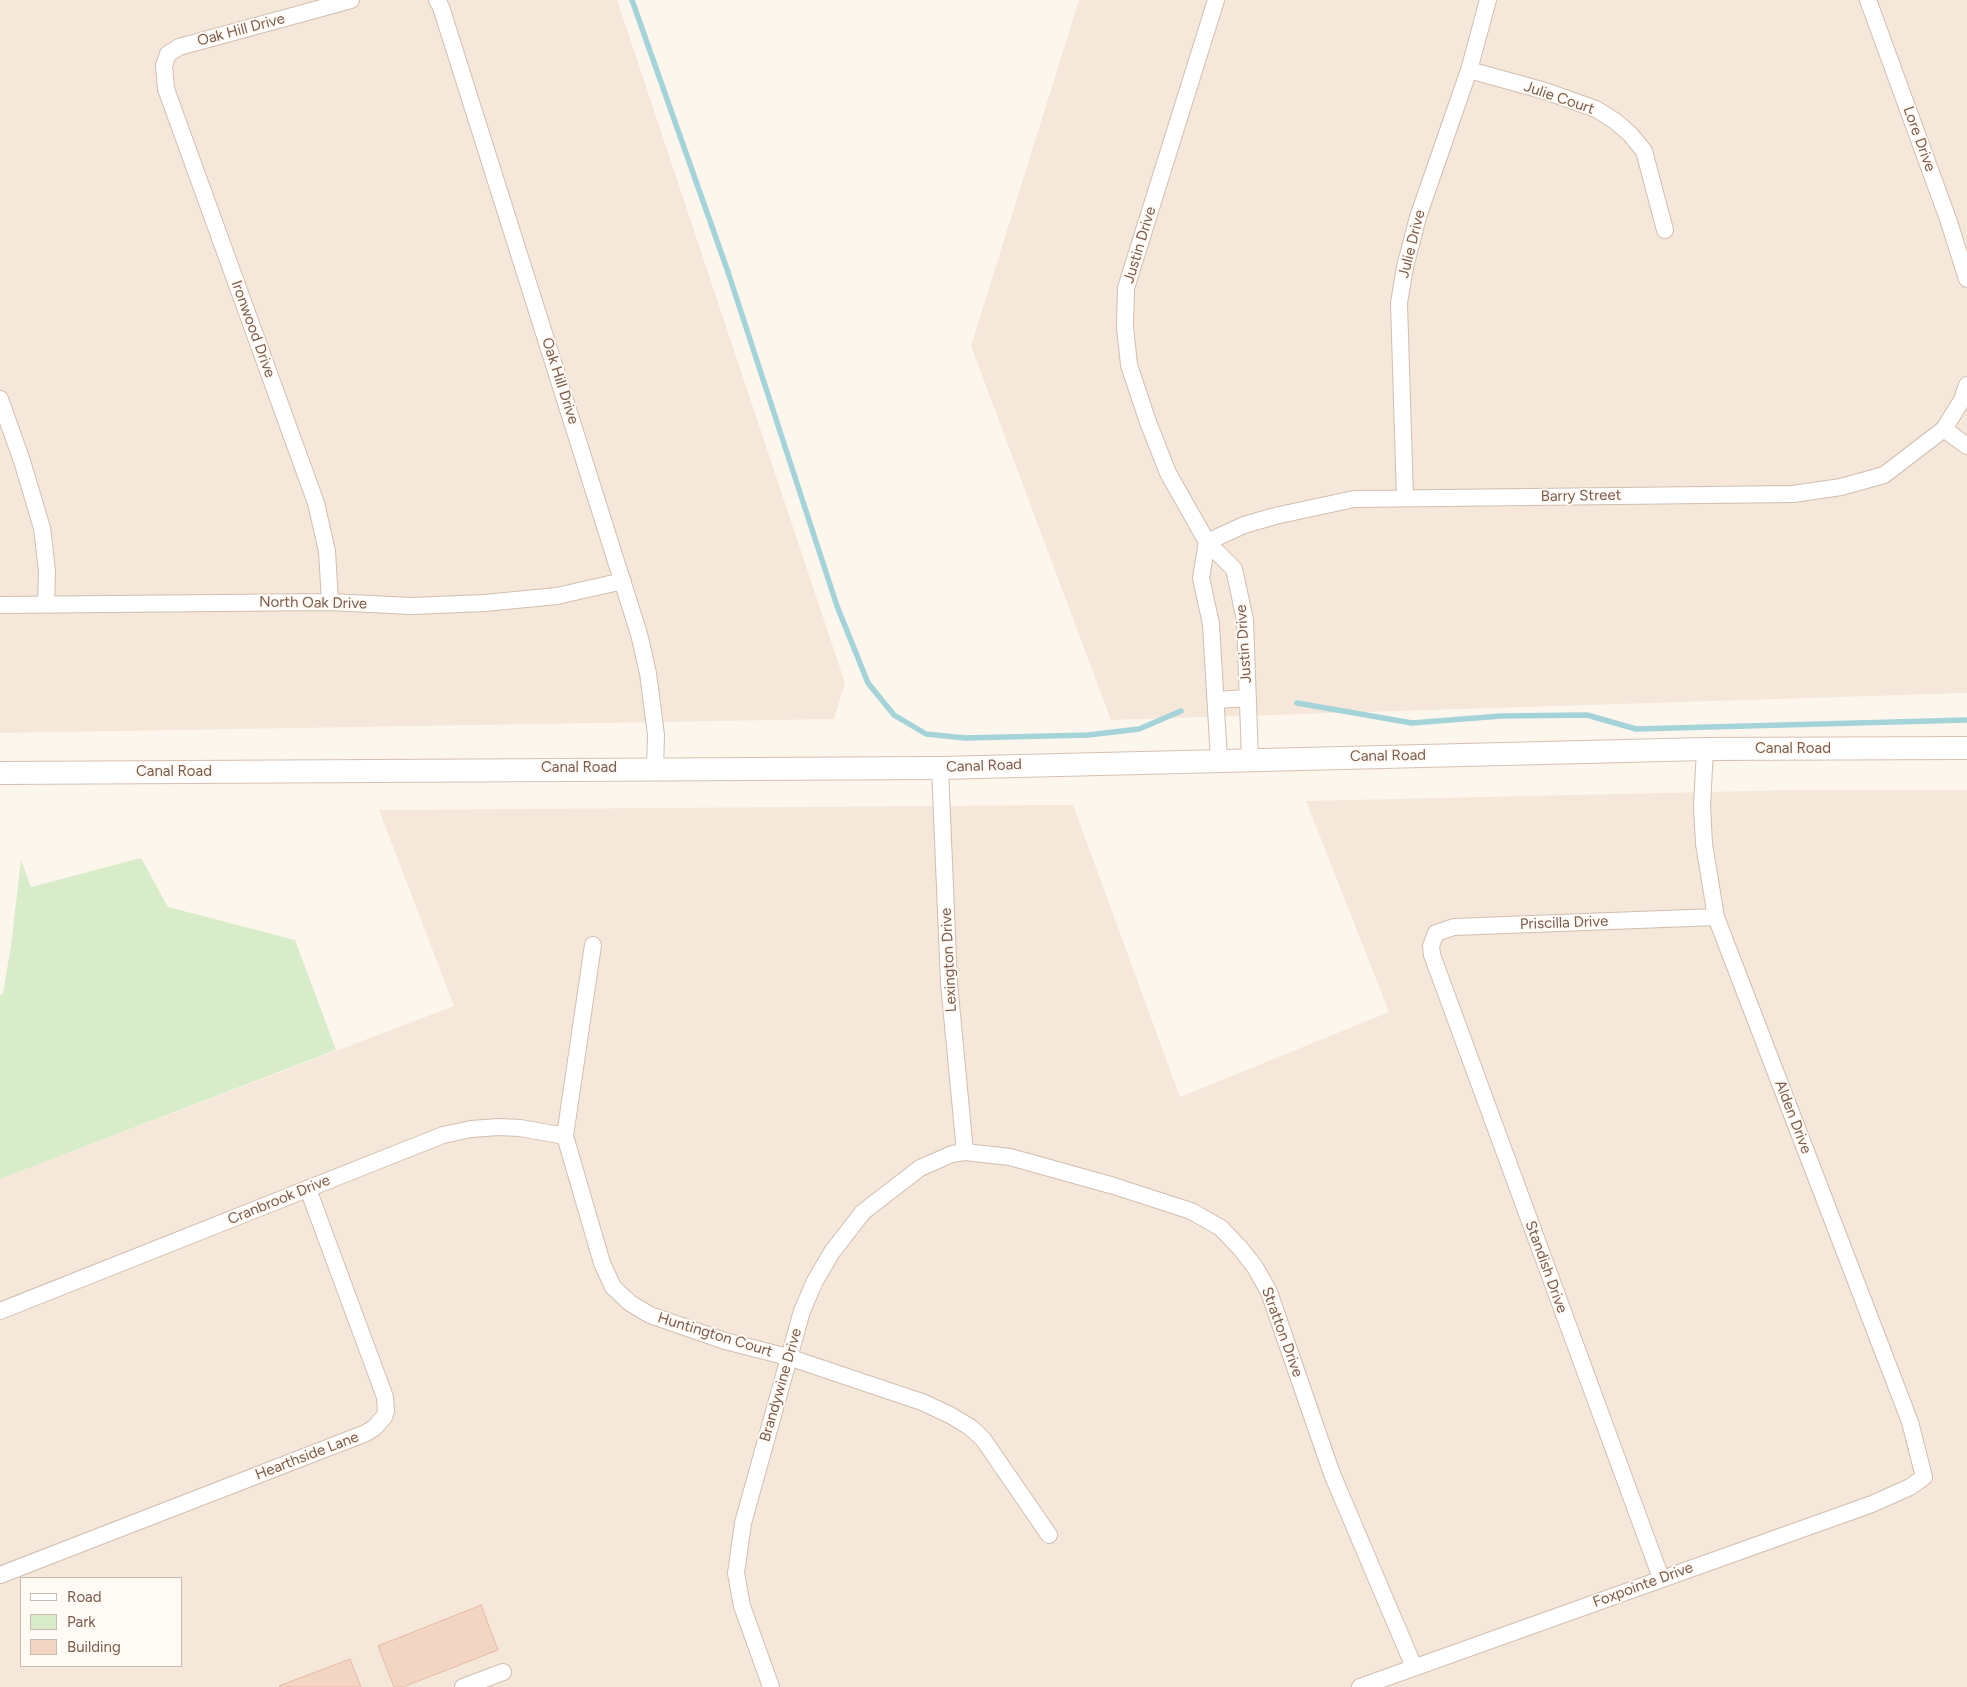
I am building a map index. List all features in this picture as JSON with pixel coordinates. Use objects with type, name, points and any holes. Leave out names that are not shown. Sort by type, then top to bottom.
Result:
[{"type":"street","name":"Oak Hill Drive","points":[[165,59],[179,47],[350,0]]},
{"type":"street","name":"Oak Hill Drive","points":[[437,0],[441,7],[623,581],[648,673],[656,735],[655,768]]},
{"type":"street","name":"Justin Drive","points":[[1216,0],[1126,288],[1125,327],[1129,365],[1168,473],[1207,542],[1234,569],[1245,620],[1250,759]]},
{"type":"street","name":"Julie Drive","points":[[1405,498],[1399,303],[1405,267],[1418,217],[1469,70],[1488,0]]},
{"type":"street","name":"Lore Drive","points":[[1868,0],[1948,220],[1967,279]]},
{"type":"street","name":"Ironwood Drive","points":[[165,59],[166,89],[316,503],[327,551],[330,602]]},
{"type":"street","name":"Julie Court","points":[[1469,70],[1553,94],[1596,109],[1615,121],[1630,134],[1644,151],[1665,230]]},
{"type":"street","points":[[1967,384],[1962,400],[1944,429],[1967,446]]},
{"type":"street","points":[[0,399],[22,461],[42,528],[47,571],[46,604]]},
{"type":"street","name":"Barry Street","points":[[1207,542],[1244,525],[1275,516],[1354,499],[1793,494],[1841,487],[1884,475],[1944,429]]},
{"type":"street","points":[[1207,542],[1201,578],[1211,624],[1219,760]]},
{"type":"street","name":"North Oak Drive","points":[[0,605],[330,602],[411,606],[485,603],[557,596],[623,581]]},
{"type":"street","name":"Justin Drive","points":[[1216,700],[1248,698]]},
{"type":"street","name":"Canal Road","points":[[0,773],[655,768],[940,768],[1705,749],[1967,748]]},
{"type":"street","name":"Alden Drive","points":[[1705,749],[1702,806],[1704,844],[1716,917],[1910,1422],[1924,1477]]},
{"type":"street","name":"Lexington Drive","points":[[940,768],[949,983],[965,1152]]},
{"type":"street","name":"Priscilla Drive","points":[[1432,955],[1432,939],[1436,933],[1454,927],[1716,917]]},
{"type":"street","name":"Huntington Court","points":[[593,944],[565,1136],[602,1263],[613,1287],[630,1302],[650,1315],[725,1342],[788,1357],[922,1402],[970,1427],[983,1439],[1049,1535]]},
{"type":"street","name":"Standish Drive","points":[[1432,955],[1661,1578]]},
{"type":"street","name":"Cranbrook Drive","points":[[0,1311],[444,1135],[470,1129],[520,1128],[565,1136]]},
{"type":"street","name":"Brandywine Drive","points":[[771,1687],[742,1606],[736,1573],[743,1523],[802,1311],[815,1281],[832,1252],[854,1222],[883,1195],[920,1168],[952,1154],[965,1152]]},
{"type":"street","name":"Stratton Drive","points":[[965,1152],[1010,1157],[1114,1186],[1191,1211],[1221,1228],[1240,1248],[1255,1267],[1269,1292],[1332,1474],[1414,1667]]},
{"type":"street","name":"Hearthside Lane","points":[[0,1575],[366,1433],[384,1417],[386,1411],[385,1397],[308,1189]]},
{"type":"street","name":"Foxpointe Drive","points":[[1360,1687],[1872,1504],[1910,1487],[1924,1477]]},
{"type":"street","points":[[462,1687],[503,1672]]},
{"type":"shaded area","points":[[0,0],[617,0],[845,683],[834,719],[0,733]]},
{"type":"shaded area","points":[[1079,0],[1967,0],[1967,693],[1111,720],[971,346]]},
{"type":"shaded area","points":[[1794,790],[1967,790],[1967,1687],[0,1687],[0,1179],[454,1006],[379,810],[1073,805],[1180,1097],[1389,1012],[1306,801]]},
{"type":"green space","points":[[141,858],[168,907],[295,940],[336,1050],[0,1179],[0,996],[3,993],[11,946],[21,860],[31,887]]},
{"type":"building","points":[[481,1605],[498,1650],[403,1687],[394,1687],[378,1646]]},
{"type":"building","points":[[350,1659],[361,1687],[279,1686]]},
{"type":"waterway","points":[[632,0],[728,272],[837,606],[868,683],[894,715],[926,734],[965,738],[1088,735],[1139,729],[1181,711]]},
{"type":"waterway","points":[[1297,703],[1412,723],[1501,716],[1587,715],[1636,729],[1967,720]]}]
